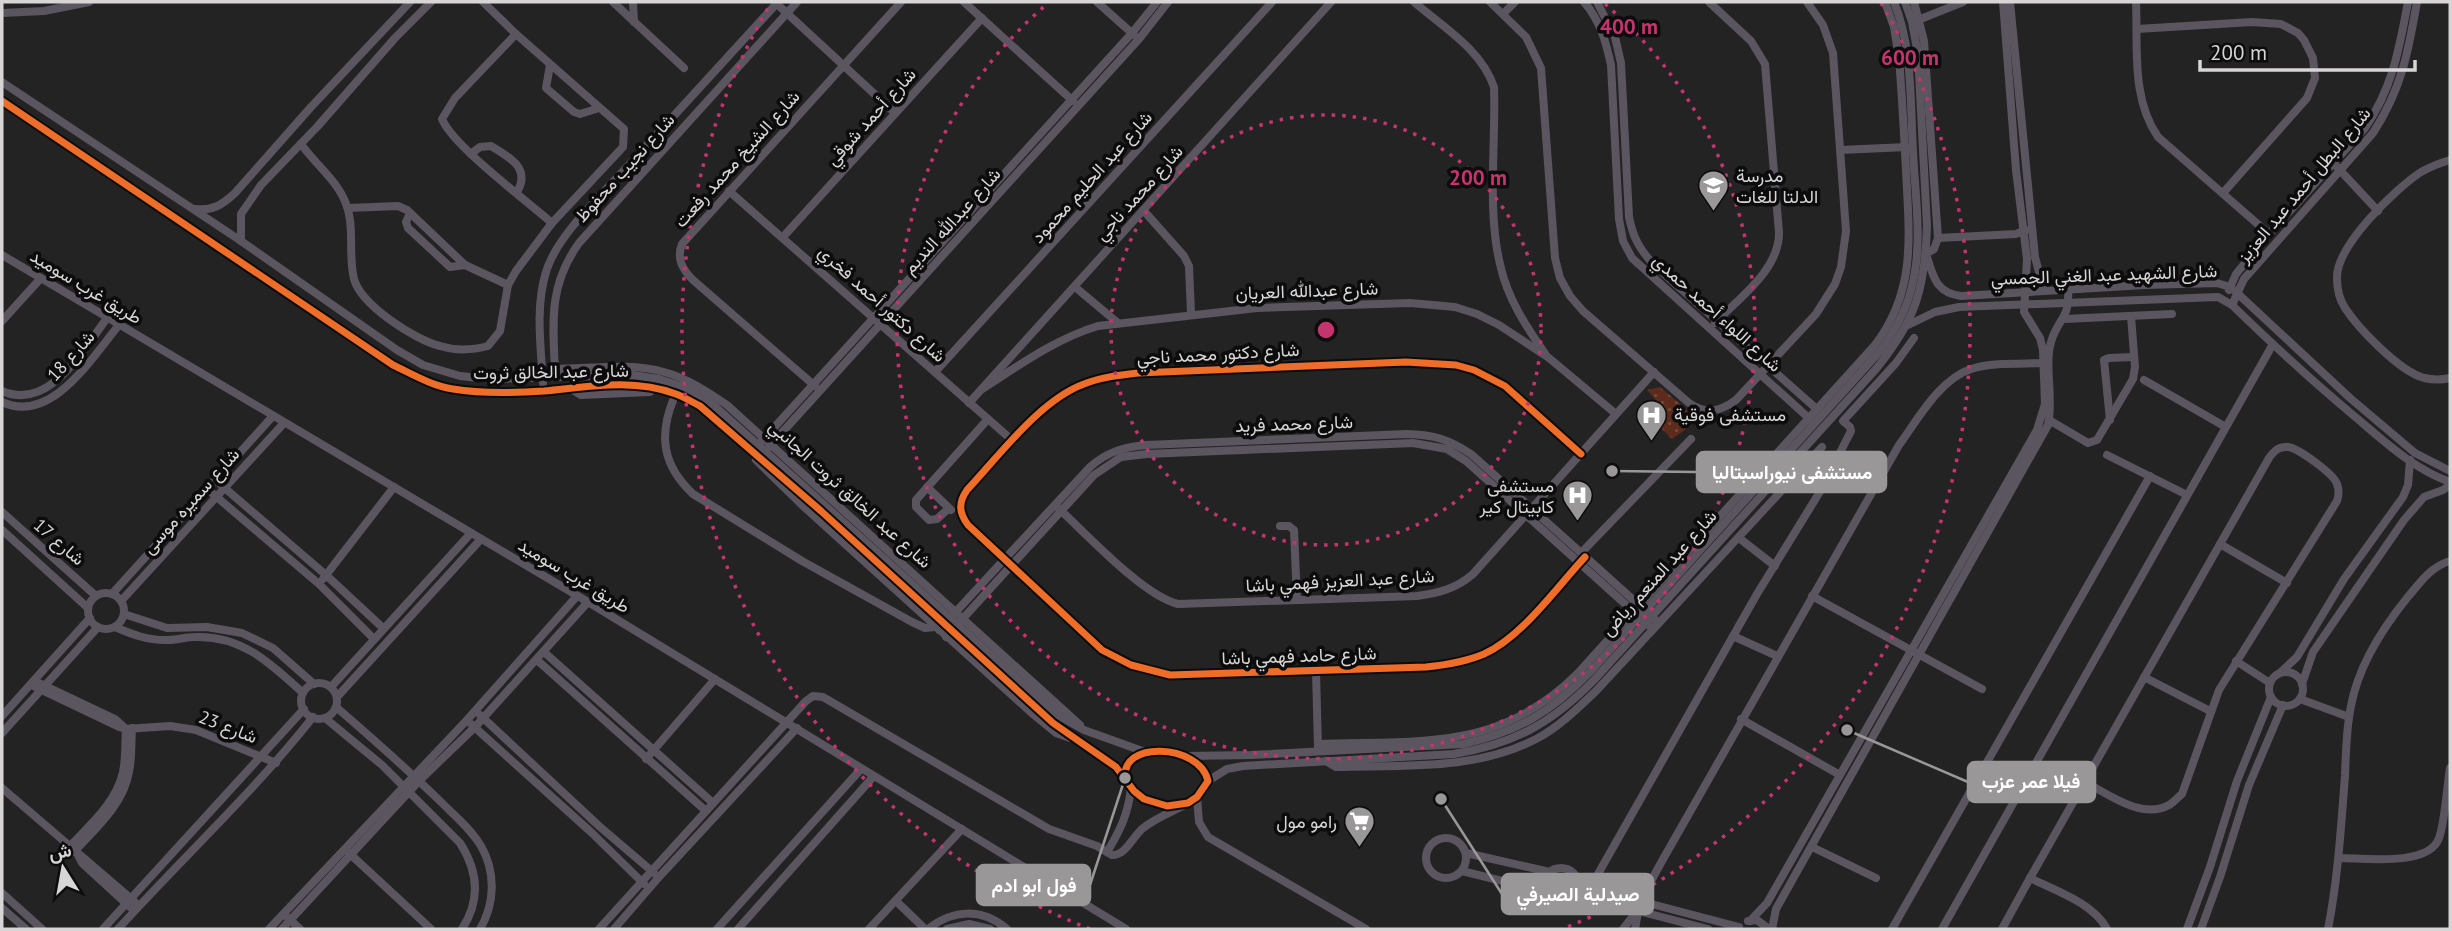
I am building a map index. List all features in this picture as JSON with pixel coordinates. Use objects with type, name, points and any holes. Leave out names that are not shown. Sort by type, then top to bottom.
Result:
[{"type":"street","points":[[2,13],[44,11],[89,2]]},
{"type":"street","points":[[192,209],[205,210],[224,204],[410,2]]},
{"type":"street","points":[[241,241],[241,214],[261,185],[431,2]]},
{"type":"street","points":[[300,144],[337,188],[348,208],[352,268],[359,291],[376,308],[417,336],[444,347],[465,349],[488,346],[500,331],[508,285],[552,223],[623,147],[624,130],[483,2]]},
{"type":"street","points":[[612,2],[684,68]]},
{"type":"street","points":[[633,2],[634,22]]},
{"type":"street","name":"شارع نجيب محفوظ","points":[[555,389],[553,310],[555,292],[568,258],[797,2]]},
{"type":"street","name":"شارع الشيخ محمد رفعت","points":[[820,391],[693,281],[679,258],[682,244],[901,2]]},
{"type":"street","points":[[964,2],[1074,102]]},
{"type":"street","points":[[1097,2],[1135,36]]},
{"type":"street","name":"شارع عبدالله النديم","points":[[1135,36],[1157,2]]},
{"type":"street","name":"شارع عبدالله النديم","points":[[760,450],[813,384],[873,317],[1168,2]]},
{"type":"street","name":"شارع عبد الحليم محمود","points":[[935,372],[1272,2]]},
{"type":"street","name":"شارع محمد ناجي","points":[[969,403],[1331,2]]},
{"type":"street","points":[[1414,2],[1478,56],[1488,71],[1493,87],[1495,213],[1499,264],[1517,308],[1549,358]]},
{"type":"street","points":[[1490,2],[1526,37],[1541,68],[1552,240],[1560,278],[1583,311],[1689,403],[1699,410],[1712,412],[1736,400],[1827,300],[1842,267],[1846,231],[1833,53],[1823,25],[1807,2]]},
{"type":"street","points":[[1503,14],[1515,2]]},
{"type":"street","name":"شارع اللواء أحمد حمدي","points":[[1584,2],[1606,41],[1611,65],[1619,219],[1623,241],[1632,258],[1815,424]]},
{"type":"street","name":"شارع اللواء أحمد حمدي","points":[[1597,2],[1615,37],[1621,63],[1629,217],[1633,236],[1641,251],[1823,415]]},
{"type":"street","points":[[1709,2],[1751,41],[1765,64],[1779,233],[1779,244],[1770,266],[1711,327]]},
{"type":"street","points":[[1885,2],[1897,42],[1917,147],[1936,209],[1938,238],[1934,248],[1926,254],[1935,282],[1948,293],[1944,301],[1947,309]]},
{"type":"street","name":"شارع عبد المنعم رياض","points":[[1823,415],[1876,369],[1906,326],[1922,286],[1926,254],[1926,210],[1907,48],[1894,2]]},
{"type":"street","name":"شارع عبد المنعم رياض","points":[[1208,781],[1227,769],[1243,766],[1322,761],[1366,763],[1454,754],[1491,747],[1523,735],[1550,719],[1583,692],[1893,334],[1907,303],[1915,269],[1917,147],[1924,108],[1916,20],[1905,2]]},
{"type":"street","points":[[1914,2],[1916,20],[1963,2]]},
{"type":"street","points":[[2003,2],[2032,268],[2044,292]]},
{"type":"street","points":[[2010,2],[2028,230]]},
{"type":"street","points":[[2137,2],[2140,94],[2149,124],[2158,136],[2269,234]]},
{"type":"street","name":"شارع البطل أحمد عبد العزيز","points":[[2233,290],[2336,167],[2365,128],[2386,93],[2393,74],[2408,2]]},
{"type":"street","name":"شارع البطل أحمد عبد العزيز","points":[[2229,303],[2236,274],[2269,234],[2373,133],[2388,109],[2407,57],[2417,2]]},
{"type":"street","points":[[778,3],[895,113]]},
{"type":"street","name":"شارع نجيب محفوظ","points":[[543,391],[540,329],[542,289],[555,251],[614,181],[778,3]]},
{"type":"street","name":"شارع أحمد شوقي","points":[[783,237],[982,18]]},
{"type":"street","points":[[2137,29],[2272,22],[2298,33],[2309,48],[2315,78],[2307,98],[2222,193]]},
{"type":"street","points":[[386,26],[395,38]]},
{"type":"street","points":[[516,34],[455,98],[442,116],[446,128],[471,153],[552,223]]},
{"type":"street","points":[[550,65],[546,88],[573,112],[583,114],[599,108]]},
{"type":"street","name":"شارع عبد الخالق ثروت","points":[[2,82],[423,365],[460,376],[488,379],[542,378],[555,373],[633,375],[684,387],[709,401],[949,625],[1059,716],[1084,730],[1148,753]]},
{"type":"street","name":"شارع عبد الخالق ثروت","points":[[2,100],[393,365],[450,389],[500,392],[631,385],[678,394],[760,450]]},
{"type":"street","name":"شارع عبدالله النديم","points":[[760,450],[820,391],[881,324],[1074,102]]},
{"type":"street","points":[[1614,104],[1624,104]]},
{"type":"street","points":[[59,141],[68,127]]},
{"type":"street","points":[[471,153],[480,147],[491,146],[521,169],[523,178],[517,192]]},
{"type":"street","points":[[1840,150],[1917,147]]},
{"type":"street","points":[[2450,160],[2420,173],[2378,211],[2346,246],[2339,259],[2336,275],[2344,306],[2393,360],[2410,372],[2425,378],[2450,378]]},
{"type":"street","points":[[2336,167],[2378,211]]},
{"type":"street","points":[[250,177],[261,185]]},
{"type":"street","name":"شارع دكتور أحمد فخري","points":[[729,191],[1013,441]]},
{"type":"street","points":[[348,208],[398,206],[410,213],[465,265],[508,285]]},
{"type":"street","points":[[1926,210],[1936,209]]},
{"type":"street","points":[[1144,211],[1184,256],[1189,266],[1191,314]]},
{"type":"street","points":[[410,213],[406,222],[408,228],[437,256],[450,267],[465,265]]},
{"type":"street","points":[[1938,238],[2017,234],[2028,230]]},
{"type":"street","name":"طريق غرب سوميد","points":[[2,255],[715,678],[873,777],[1126,929]]},
{"type":"street","points":[[1962,571],[2037,430],[2045,404],[2040,338],[2027,320],[2023,304],[2032,268]]},
{"type":"street","points":[[2,321],[41,278]]},
{"type":"street","name":"شارع الشهيد عبد الغني الجمسي","points":[[1948,293],[1961,296],[2217,283],[2233,290],[2415,453],[2450,471]]},
{"type":"street","points":[[1075,287],[1118,323]]},
{"type":"street","points":[[1750,920],[1764,923],[1770,929],[1776,909],[1916,652],[2043,435],[2049,420],[2050,352],[2053,337],[2064,319],[2069,302],[2068,290]]},
{"type":"street","name":"شارع الشهيد عبد الغني الجمسي","points":[[1906,326],[1947,309],[2210,296],[2229,303]]},
{"type":"street","points":[[2229,303],[2409,462],[2450,484]]},
{"type":"street","name":"شارع عبدالله العريان","points":[[982,389],[1065,338],[1098,326],[1257,308],[1435,304],[1477,314],[1499,325],[1549,358],[1616,414]]},
{"type":"street","points":[[2064,319],[2172,314]]},
{"type":"street","points":[[2049,420],[2088,443],[2097,440],[2133,379],[2131,316]]},
{"type":"street","name":"شارع 18","points":[[2,391],[31,396],[43,391],[64,373],[108,317]]},
{"type":"street","name":"شارع 18","points":[[2,402],[19,407],[45,403],[58,394],[119,325]]},
{"type":"street","points":[[2040,338],[2053,337]]},
{"type":"street","points":[[1590,888],[1733,636],[1821,490],[1851,431],[1843,421],[1914,338]]},
{"type":"street","points":[[1942,929],[2224,426],[2273,344]]},
{"type":"street","points":[[2110,419],[2104,360],[2134,357]]},
{"type":"street","name":"شارع دكتور محمد ناجي","points":[[960,508],[961,498],[967,490],[1042,410],[1083,384],[1115,376],[1185,370],[1438,362],[1474,370],[1505,386],[1581,454]]},
{"type":"street","points":[[1635,929],[1640,901],[1899,444],[1940,392],[1953,379],[1969,369],[2043,363]]},
{"type":"street","points":[[1876,369],[1884,376]]},
{"type":"street","name":"شارع عبد العزيز فهمي باشا","points":[[1057,508],[1148,590],[1167,601],[1189,604],[1417,596],[1443,592],[1473,574],[1654,372]]},
{"type":"street","points":[[2144,380],[2224,426]]},
{"type":"street","points":[[568,387],[581,395],[646,391],[674,398],[694,408],[760,450],[802,506],[949,625]]},
{"type":"street","points":[[674,398],[667,415],[665,449],[669,466],[679,481],[693,494],[802,561],[912,622],[925,628],[949,625]]},
{"type":"street","name":"شارع سميره موسى","points":[[112,594],[272,417]]},
{"type":"street","points":[[948,509],[929,520],[916,508],[916,499],[988,419]]},
{"type":"street","name":"شارع سميره موسى","points":[[121,601],[284,423]]},
{"type":"street","name":"شارع محمد فريد","points":[[949,625],[1004,558],[1103,467],[1121,457],[1429,439],[1451,441],[1471,454],[1533,508],[1581,558],[1646,617]]},
{"type":"street","name":"شارع محمد فريد","points":[[1429,439],[1466,461],[1526,515],[1581,558]]},
{"type":"street","name":"شارع حامد فهمي باشا","points":[[1011,565],[1096,645],[1112,656],[1141,669],[1185,676],[1439,666],[1465,661],[1486,653],[1521,627],[1691,439]]},
{"type":"street","points":[[1646,617],[1739,538],[1822,447]]},
{"type":"street","points":[[2002,929],[2030,878],[2269,457],[2276,449],[2287,447],[2297,450],[2333,476],[2339,494],[2337,501],[2219,690],[2182,794],[2169,805],[2153,810],[2136,807],[2085,782]]},
{"type":"street","points":[[2188,929],[2236,780],[2271,697],[2270,683],[2297,657],[2344,579],[2403,497],[2408,485],[2409,462],[2415,453]]},
{"type":"street","points":[[2107,455],[2187,495]]},
{"type":"street","points":[[1892,929],[2150,476]]},
{"type":"street","points":[[215,480],[383,628]]},
{"type":"street","points":[[2271,697],[2283,705],[2292,705],[2300,699],[2302,684],[2314,652],[2404,520],[2424,497],[2450,484]]},
{"type":"street","points":[[319,584],[394,487]]},
{"type":"street","points":[[927,487],[948,509],[960,508],[968,525],[1011,565]]},
{"type":"street","points":[[207,489],[319,584],[373,639]]},
{"type":"street","name":"شارع محمد فريد","points":[[949,625],[1011,565],[1057,508]]},
{"type":"street","name":"شارع 17","points":[[2,512],[96,596]]},
{"type":"street","points":[[1280,526],[1289,526],[1294,530],[1297,600]]},
{"type":"street","name":"شارع 17","points":[[2,530],[88,608]]},
{"type":"street","points":[[331,687],[471,533]]},
{"type":"street","points":[[1739,538],[1775,566]]},
{"type":"street","points":[[337,697],[481,539]]},
{"type":"street","points":[[277,549],[285,540]]},
{"type":"street","points":[[2220,544],[2287,583]]},
{"type":"street","points":[[2328,929],[2339,858],[2349,717],[2356,687],[2381,635],[2398,609],[2433,568],[2450,561]]},
{"type":"street","points":[[112,594],[121,601],[124,614],[115,626],[105,629],[98,627],[90,618],[88,608],[96,596],[112,594]]},
{"type":"street","points":[[282,929],[409,792],[416,778],[578,596]]},
{"type":"street","points":[[1812,596],[1982,689]]},
{"type":"street","points":[[269,929],[402,786],[416,778],[475,727],[588,602]]},
{"type":"street","points":[[124,614],[167,628],[207,627],[242,633],[273,648],[314,684]]},
{"type":"street","name":"شارع عبد المنعم رياض","points":[[1185,756],[1251,755],[1492,737],[1520,727],[1545,713],[1568,695],[1646,617]]},
{"type":"street","points":[[2,716],[90,618]]},
{"type":"street","name":"شارع عبد الخالق ثروت","points":[[949,625],[983,665],[1053,723],[1104,758],[1128,784]]},
{"type":"street","points":[[115,626],[155,639],[210,637],[239,644],[265,659],[303,693]]},
{"type":"street","points":[[2,733],[98,627]]},
{"type":"street","points":[[1733,636],[1777,656]]},
{"type":"street","points":[[544,652],[713,803]]},
{"type":"street","points":[[1579,885],[1738,928],[1750,920],[1767,903],[1840,775],[1916,652]]},
{"type":"street","points":[[537,660],[706,811]]},
{"type":"street","points":[[2236,661],[2270,683]]},
{"type":"street","points":[[1316,671],[1318,748],[1322,761]]},
{"type":"street","points":[[2281,672],[2296,675],[2302,684]]},
{"type":"street","points":[[2144,677],[2210,711]]},
{"type":"street","points":[[646,759],[715,678]]},
{"type":"street","points":[[33,683],[129,729],[123,770],[115,793],[74,851]]},
{"type":"street","points":[[325,718],[336,708],[337,697],[331,687],[321,683],[314,684],[303,693],[304,709],[313,717],[325,718],[382,765],[449,831],[469,856],[475,895],[473,909],[463,929]]},
{"type":"street","points":[[578,695],[585,687]]},
{"type":"street","points":[[599,929],[808,699],[820,696],[1049,829],[1097,846],[1107,852],[1115,855],[1121,853],[1148,824],[1197,797],[1208,781],[1206,772],[1198,762],[1169,752],[1138,755],[1128,762],[1124,771],[1128,784],[1126,815],[1107,852]]},
{"type":"street","points":[[2300,699],[2349,717]]},
{"type":"street","points":[[2201,929],[2249,785],[2283,705]]},
{"type":"street","points":[[336,708],[416,778],[474,834],[482,848],[491,877],[489,908],[480,929]]},
{"type":"street","points":[[601,716],[608,708]]},
{"type":"street","points":[[103,929],[304,709]]},
{"type":"street","points":[[474,711],[598,826],[659,877]]},
{"type":"street","points":[[118,929],[276,763],[313,717]]},
{"type":"street","points":[[1741,719],[1840,775]]},
{"type":"street","points":[[467,720],[592,832],[649,888]]},
{"type":"street","name":"شارع 23","points":[[129,729],[170,726],[196,730],[276,763]]},
{"type":"street","points":[[614,929],[797,728]]},
{"type":"street","points":[[2339,858],[2418,858],[2432,849],[2439,838],[2450,768]]},
{"type":"street","points":[[722,928],[730,914],[861,769]]},
{"type":"street","points":[[670,779],[678,772]]},
{"type":"street","points":[[730,914],[742,928],[873,777]]},
{"type":"street","points":[[1128,784],[1144,799],[1167,806],[1188,803]]},
{"type":"street","points":[[2,788],[74,851],[86,858],[137,908]]},
{"type":"street","points":[[1197,797],[1199,822],[1208,837],[1366,929]]},
{"type":"street","points":[[449,831],[460,821]]},
{"type":"street","points":[[869,929],[962,830]]},
{"type":"street","points":[[1442,838],[1460,843],[1466,853],[1462,871],[1451,877],[1438,876],[1429,868],[1426,856],[1431,845],[1442,838]]},
{"type":"street","points":[[1812,847],[1876,878]]},
{"type":"street","points":[[344,848],[431,929]]},
{"type":"street","points":[[469,856],[482,848]]},
{"type":"street","points":[[1466,853],[1550,872]]},
{"type":"street","points":[[1560,868],[1571,871],[1579,885],[1577,895],[1562,905],[1550,901],[1543,891],[1544,881],[1550,872],[1560,868]]},
{"type":"street","points":[[1462,871],[1543,891]]},
{"type":"street","points":[[2030,878],[2090,909],[2100,917],[2107,929]]},
{"type":"street","points":[[2,894],[42,929]]},
{"type":"street","points":[[1577,895],[1708,929]]},
{"type":"street","points":[[896,901],[927,929],[954,914],[970,913],[986,916],[1007,929]]},
{"type":"street","points":[[2,908],[26,929]]},
{"type":"street","points":[[1623,929],[1637,911]]},
{"type":"street","points":[[283,914],[300,929]]},
{"type":"street","points":[[947,929],[969,924],[990,929]]},
{"type":"shaded area","points":[[1660,387],[1699,420],[1672,439],[1645,412],[1656,400],[1647,390]]},
{"type":"cycle path","points":[[2,101],[393,365],[422,379],[464,391],[510,393],[610,385],[643,386],[676,394],[700,406],[821,511],[1053,723],[1116,767],[1134,791],[1144,799],[1167,806],[1188,803],[1197,797],[1208,781],[1202,768],[1191,759],[1161,751],[1134,758],[1127,767],[1126,780]]},
{"type":"cycle path","points":[[1581,454],[1505,386],[1474,370],[1456,365],[1406,362],[1138,373],[1091,382],[1052,403],[1021,430],[967,490],[961,508],[968,525],[1102,650],[1131,665],[1170,675],[1426,667],[1470,659],[1484,654],[1512,636],[1585,557]]},
{"type":"place","name":"مدرسة الدلتا للغات","points":[[1713,213]]},
{"type":"place","name":"مستشفى فوقية","points":[[1651,442]]},
{"type":"place","name":"مستشفى نيوراسبتاليا","points":[[1612,471]]},
{"type":"place","name":"مستشفى كابيتال كير","points":[[1577,523]]},
{"type":"place","name":"فيلا عمر عزب","points":[[1847,730]]},
{"type":"place","name":"فول ابو ادم","points":[[1125,778]]},
{"type":"place","name":"صيدلية الصيرفي","points":[[1441,799]]},
{"type":"place","name":"رامو مول","points":[[1360,849]]}]
